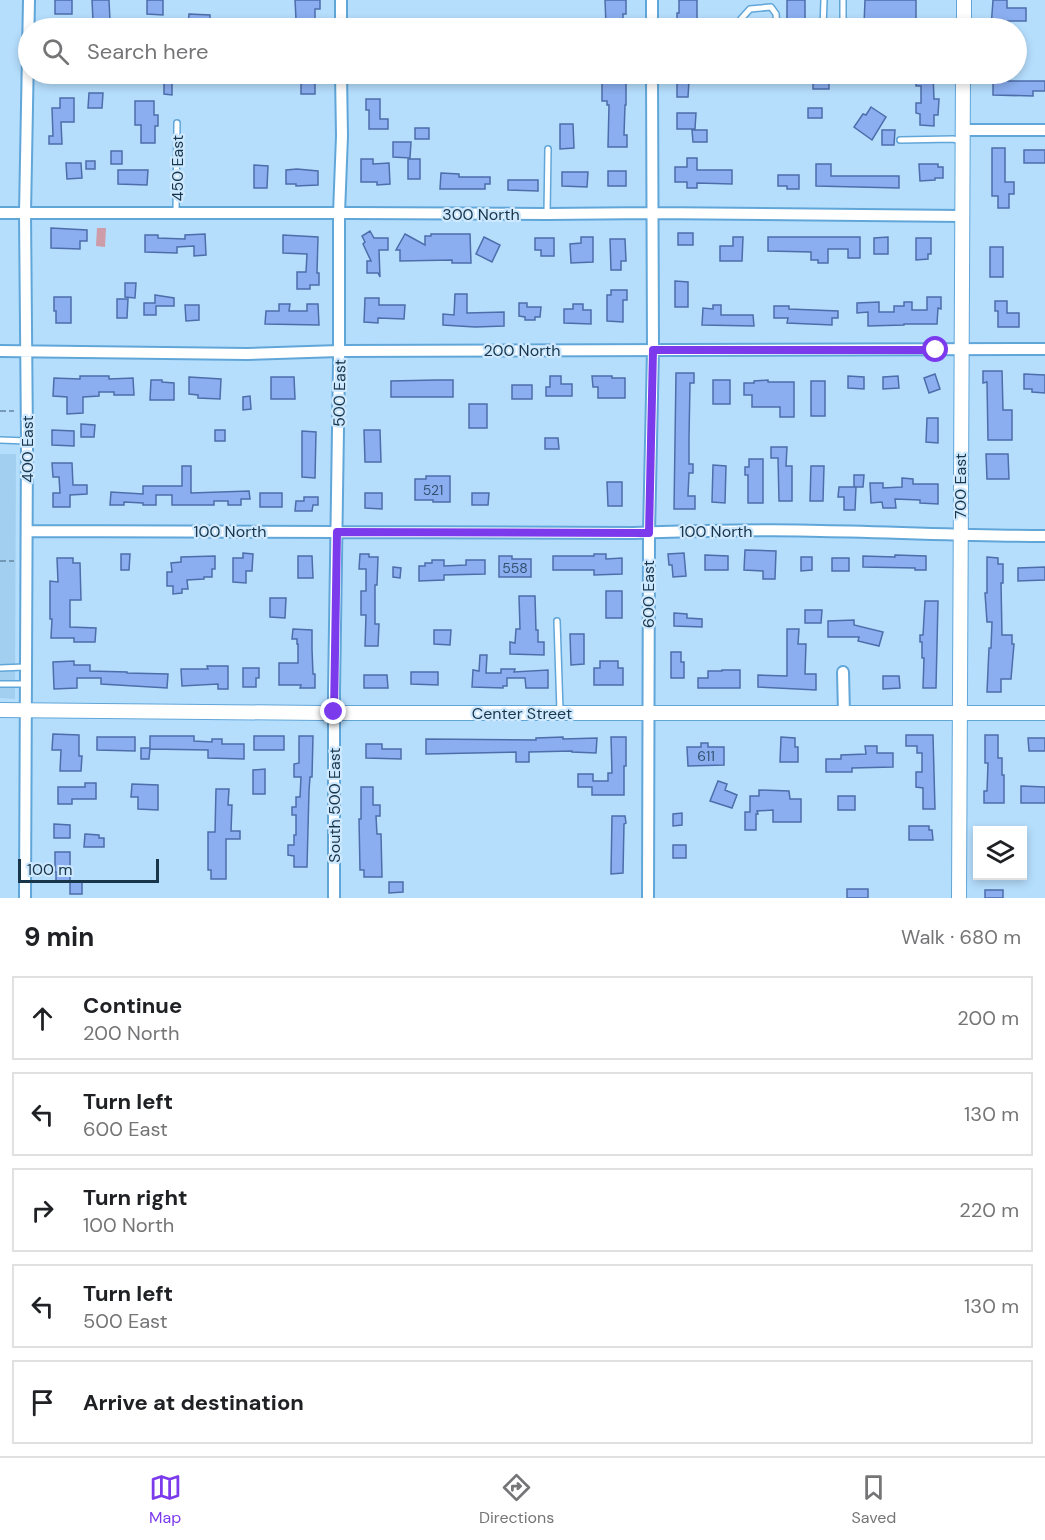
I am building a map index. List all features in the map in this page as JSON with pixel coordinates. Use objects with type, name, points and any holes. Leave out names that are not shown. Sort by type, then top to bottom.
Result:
[{"type":"street","name":"400 East","points":[[28,0],[28,18]]},
{"type":"street","points":[[341,0],[341,18]]},
{"type":"street","points":[[652,0],[652,18]]},
{"type":"street","points":[[964,0],[964,18]]},
{"type":"street","name":"400 East","points":[[25,898],[27,84]]},
{"type":"street","name":"500 East","points":[[334,712],[342,84]]},
{"type":"street","name":"600 East","points":[[648,898],[649,533],[653,350],[652,84]]},
{"type":"street","name":"700 East","points":[[959,898],[963,84]]},
{"type":"street","points":[[963,136],[1045,130]]},
{"type":"street","name":"300 North","points":[[0,213],[653,213],[962,216]]},
{"type":"street","name":"200 North","points":[[0,351],[247,354],[339,351],[1045,350]]},
{"type":"street","name":"100 North","points":[[27,531],[649,533],[819,530],[1045,536]]},
{"type":"street","points":[[843,672],[844,713]]},
{"type":"street","name":"Center Street","points":[[0,710],[1045,713]]},
{"type":"street","name":"South 500 East","points":[[334,712],[334,898]]},
{"type":"lane","points":[[823,18],[824,0]]},
{"type":"lane","points":[[843,0],[843,18]]},
{"type":"lane","points":[[742,18],[750,9],[771,7],[776,18]]},
{"type":"lane","name":"450 East","points":[[176,213],[177,123]]},
{"type":"lane","points":[[900,140],[953,139],[963,136]]},
{"type":"lane","points":[[547,214],[548,148]]},
{"type":"lane","points":[[0,440],[27,441]]},
{"type":"lane","points":[[557,621],[560,713]]},
{"type":"lane","points":[[0,668],[26,667]]},
{"type":"lane","points":[[0,684],[26,684]]},
{"type":"path","points":[[0,411],[14,411]]},
{"type":"path","points":[[0,561],[14,561]]},
{"type":"shaded area","points":[[97,228],[106,228],[105,247],[96,246]]},
{"type":"shaded area","points":[[0,454],[16,454],[15,699],[0,698]]},
{"type":"building","points":[[55,0],[72,0],[72,14],[55,14]]},
{"type":"building","points":[[92,0],[109,0],[110,18],[93,18]]},
{"type":"building","points":[[147,0],[163,0],[163,15],[147,14]]},
{"type":"building","points":[[295,0],[320,0],[320,9],[315,9],[315,18],[296,18]]},
{"type":"building","points":[[605,0],[626,0],[626,14],[623,14],[623,18],[606,18]]},
{"type":"building","points":[[679,0],[697,0],[697,18],[677,18],[677,13],[679,13]]},
{"type":"building","points":[[787,0],[805,0],[805,18],[787,18]]},
{"type":"building","points":[[865,0],[916,0],[916,18],[864,18]]},
{"type":"building","points":[[993,0],[1007,0],[1007,8],[1026,8],[1026,18],[992,18]]},
{"type":"building","points":[[189,14],[210,15],[210,18],[189,18]]},
{"type":"building","points":[[1027,81],[1045,81],[1045,91],[1033,91],[1033,96],[993,95],[993,84],[1027,84]]},
{"type":"building","points":[[164,84],[172,84],[172,95],[164,94]]},
{"type":"building","points":[[301,84],[315,84],[315,94],[301,94]]},
{"type":"building","points":[[602,84],[626,84],[624,135],[627,135],[627,147],[608,147],[609,105],[607,101],[602,101]]},
{"type":"building","points":[[677,84],[689,84],[688,97],[677,97]]},
{"type":"building","points":[[813,84],[829,84],[829,89],[813,89]]},
{"type":"building","points":[[916,84],[933,84],[934,99],[939,99],[938,115],[934,115],[934,126],[920,125],[920,114],[916,113],[916,103],[921,103],[921,86],[916,86]]},
{"type":"building","points":[[89,93],[103,93],[102,108],[88,108]]},
{"type":"building","points":[[60,98],[74,98],[74,122],[61,122],[62,144],[49,144],[49,136],[53,136],[52,108],[60,108]]},
{"type":"building","points":[[366,99],[380,99],[380,119],[388,119],[388,129],[369,129],[369,110],[366,110]]},
{"type":"building","points":[[135,101],[154,101],[154,115],[158,115],[158,126],[155,126],[155,143],[141,143],[141,125],[135,125]]},
{"type":"building","points":[[871,107],[886,117],[872,140],[854,127]]},
{"type":"building","points":[[808,108],[822,108],[822,118],[808,118]]},
{"type":"building","points":[[677,113],[696,113],[695,129],[677,129]]},
{"type":"building","points":[[560,124],[573,124],[574,148],[560,149]]},
{"type":"building","points":[[415,128],[429,128],[429,139],[415,139]]},
{"type":"building","points":[[692,130],[707,130],[707,142],[693,142]]},
{"type":"building","points":[[882,130],[895,130],[894,145],[882,145]]},
{"type":"building","points":[[393,142],[411,142],[410,158],[393,157]]},
{"type":"building","points":[[992,148],[1005,148],[1005,182],[1014,182],[1014,194],[1009,194],[1009,208],[998,208],[998,196],[992,196]]},
{"type":"building","points":[[1024,150],[1045,150],[1045,163],[1024,163]]},
{"type":"building","points":[[111,151],[122,151],[122,164],[111,164]]},
{"type":"building","points":[[687,158],[697,158],[697,170],[732,170],[732,184],[697,183],[697,188],[687,188],[687,182],[675,182],[675,167],[687,167]]},
{"type":"building","points":[[361,159],[373,159],[373,164],[389,163],[390,184],[377,185],[377,182],[361,182]]},
{"type":"building","points":[[408,159],[420,159],[420,179],[408,179]]},
{"type":"building","points":[[86,161],[95,161],[95,169],[86,169]]},
{"type":"building","points":[[66,163],[81,163],[82,178],[67,179]]},
{"type":"building","points":[[816,164],[831,164],[831,176],[899,176],[899,188],[816,186]]},
{"type":"building","points":[[919,164],[938,164],[938,167],[943,167],[943,178],[920,181]]},
{"type":"building","points":[[254,165],[268,166],[267,188],[254,188]]},
{"type":"building","points":[[118,170],[148,170],[147,185],[118,184]]},
{"type":"building","points":[[286,170],[318,171],[318,185],[286,184]]},
{"type":"building","points":[[608,171],[626,171],[626,186],[608,186]]},
{"type":"building","points":[[562,172],[588,172],[587,187],[562,186]]},
{"type":"building","points":[[441,173],[459,174],[459,177],[490,177],[490,184],[485,184],[485,189],[440,189]]},
{"type":"building","points":[[778,175],[799,175],[799,189],[778,186]]},
{"type":"building","points":[[508,180],[538,180],[538,191],[508,190]]},
{"type":"building","points":[[51,228],[87,230],[87,241],[80,241],[80,249],[51,248]]},
{"type":"building","points":[[370,231],[374,238],[388,238],[388,250],[379,250],[380,277],[378,273],[367,273],[367,261],[371,261],[362,236]]},
{"type":"building","points":[[678,233],[693,233],[693,245],[678,245]]},
{"type":"building","points":[[205,234],[206,255],[194,256],[194,246],[177,247],[177,253],[145,252],[145,235],[185,239],[185,235]]},
{"type":"building","points":[[405,234],[425,245],[425,236],[431,236],[431,234],[470,234],[471,263],[452,263],[452,260],[400,261],[400,250],[396,250]]},
{"type":"building","points":[[283,235],[318,237],[319,285],[310,285],[310,289],[297,289],[297,272],[306,272],[307,254],[283,253]]},
{"type":"building","points":[[484,237],[500,245],[492,262],[476,254]]},
{"type":"building","points":[[581,237],[593,237],[593,262],[571,263],[570,244],[581,243]]},
{"type":"building","points":[[733,237],[743,237],[742,261],[720,261],[720,246],[733,246]]},
{"type":"building","points":[[768,237],[860,237],[860,258],[848,258],[848,249],[828,249],[828,263],[818,263],[818,260],[811,260],[811,252],[768,251]]},
{"type":"building","points":[[888,237],[888,254],[874,254],[874,238]]},
{"type":"building","points":[[535,238],[554,238],[554,256],[541,256],[541,250],[535,250]]},
{"type":"building","points":[[916,238],[931,238],[931,254],[928,254],[928,259],[916,260]]},
{"type":"building","points":[[610,239],[625,239],[626,261],[621,261],[621,270],[611,270]]},
{"type":"building","points":[[990,247],[1003,247],[1003,277],[990,277]]},
{"type":"building","points":[[675,281],[688,282],[688,307],[675,307]]},
{"type":"building","points":[[125,283],[136,283],[135,298],[125,297]]},
{"type":"building","points":[[611,290],[627,290],[627,300],[623,300],[623,322],[607,321],[607,295],[611,295]]},
{"type":"building","points":[[455,294],[467,294],[467,313],[504,312],[504,326],[443,325],[443,314],[454,315]]},
{"type":"building","points":[[155,295],[174,298],[174,306],[156,306],[156,315],[144,315],[144,303],[155,303]]},
{"type":"building","points":[[54,297],[71,297],[71,323],[56,323]]},
{"type":"building","points":[[927,297],[941,297],[937,324],[868,326],[868,312],[857,313],[857,303],[879,302],[879,312],[894,312],[894,306],[904,306],[904,302],[912,302],[912,310],[927,310]]},
{"type":"building","points":[[365,298],[379,298],[379,305],[405,305],[404,319],[378,318],[378,323],[364,322]]},
{"type":"building","points":[[117,299],[128,299],[127,318],[117,318]]},
{"type":"building","points":[[995,301],[1007,301],[1007,313],[1019,313],[1019,327],[998,327],[998,311],[995,311]]},
{"type":"building","points":[[519,303],[527,303],[527,307],[541,307],[540,317],[535,317],[535,320],[525,320],[525,317],[519,316]]},
{"type":"building","points":[[279,304],[290,304],[289,311],[307,311],[307,304],[318,304],[319,325],[265,324],[266,311],[279,311]]},
{"type":"building","points":[[573,304],[583,304],[583,310],[591,310],[591,324],[564,323],[564,309],[573,309]]},
{"type":"building","points":[[185,305],[199,305],[199,320],[186,321]]},
{"type":"building","points":[[713,305],[721,305],[721,315],[753,315],[754,326],[702,325],[703,308],[713,309]]},
{"type":"building","points":[[774,306],[789,306],[789,309],[838,311],[838,318],[832,318],[832,325],[787,323],[788,318],[774,318]]},
{"type":"building","points":[[983,371],[1002,371],[1003,410],[1012,410],[1012,440],[988,440],[987,382],[983,383]]},
{"type":"building","points":[[676,373],[694,373],[694,383],[690,383],[689,438],[689,464],[693,464],[693,473],[689,473],[688,496],[695,496],[695,509],[674,509]]},
{"type":"building","points":[[935,374],[940,389],[929,393],[924,378]]},
{"type":"building","points":[[1024,374],[1045,375],[1045,393],[1024,389]]},
{"type":"building","points":[[80,376],[109,376],[109,379],[133,378],[134,395],[99,392],[99,396],[83,397],[83,413],[67,414],[67,397],[53,396],[54,378],[80,379]]},
{"type":"building","points":[[550,376],[561,376],[561,384],[572,384],[572,396],[546,396],[546,387],[550,387]]},
{"type":"building","points":[[592,376],[625,378],[625,398],[598,398],[598,387],[593,387]]},
{"type":"building","points":[[848,376],[864,377],[864,389],[848,388]]},
{"type":"building","points":[[898,376],[899,388],[883,389],[883,377]]},
{"type":"building","points":[[189,377],[221,379],[220,399],[198,398],[198,395],[189,394]]},
{"type":"building","points":[[271,377],[294,377],[295,399],[271,399]]},
{"type":"building","points":[[151,380],[174,383],[174,400],[150,400]]},
{"type":"building","points":[[453,380],[453,397],[391,397],[391,381]]},
{"type":"building","points":[[713,380],[730,380],[730,404],[713,404]]},
{"type":"building","points":[[768,380],[768,382],[794,382],[794,417],[780,417],[780,407],[752,407],[752,395],[744,395],[744,383]]},
{"type":"building","points":[[811,381],[825,381],[825,416],[811,416]]},
{"type":"building","points":[[512,385],[532,385],[532,399],[512,399]]},
{"type":"building","points":[[250,396],[251,409],[243,410],[243,397]]},
{"type":"building","points":[[469,404],[487,404],[487,428],[469,428]]},
{"type":"building","points":[[927,418],[938,418],[938,443],[926,442]]},
{"type":"building","points":[[81,424],[95,425],[94,437],[81,437]]},
{"type":"building","points":[[52,430],[74,431],[74,446],[52,445]]},
{"type":"building","points":[[215,430],[225,430],[225,441],[215,441]]},
{"type":"building","points":[[364,430],[380,430],[381,462],[365,462]]},
{"type":"building","points":[[302,431],[316,432],[315,478],[302,477]]},
{"type":"building","points":[[545,438],[558,438],[559,449],[545,449]]},
{"type":"building","points":[[771,447],[787,447],[786,466],[792,466],[792,501],[779,501],[778,458],[771,458]]},
{"type":"building","points":[[986,454],[1008,454],[1009,479],[987,479]]},
{"type":"building","points":[[749,459],[763,459],[763,503],[748,503],[748,475],[745,475],[745,467],[749,467]]},
{"type":"building","points":[[52,463],[72,463],[73,485],[87,485],[87,494],[70,495],[70,507],[53,507],[53,493],[60,493],[59,477],[53,477]]},
{"type":"building","points":[[713,465],[726,466],[725,503],[712,502]]},
{"type":"building","points":[[182,466],[191,466],[191,493],[249,491],[250,499],[241,499],[241,505],[228,505],[228,501],[214,501],[214,505],[172,505],[172,495],[156,495],[156,505],[124,502],[124,505],[110,505],[111,492],[143,494],[143,486],[182,486]]},
{"type":"building","points":[[811,466],[824,466],[823,501],[810,501]]},
{"type":"building","points":[[854,475],[864,475],[863,487],[854,487]]},
{"type":"building","points":[[426,476],[450,476],[450,502],[415,500],[415,479],[426,479]]},
{"type":"building","points":[[902,478],[913,479],[913,484],[938,484],[938,504],[920,503],[920,500],[895,499],[896,508],[883,508],[882,502],[871,503],[870,483],[883,483],[883,488],[902,487]]},
{"type":"building","points":[[607,482],[622,482],[622,506],[608,506]]},
{"type":"building","points":[[839,487],[856,487],[855,510],[844,510],[844,497],[838,497]]},
{"type":"building","points":[[260,493],[282,493],[282,507],[260,507]]},
{"type":"building","points":[[365,493],[382,493],[382,509],[365,508]]},
{"type":"building","points":[[472,493],[489,493],[488,505],[472,505]]},
{"type":"building","points":[[304,497],[318,497],[318,505],[313,505],[312,511],[295,511],[296,501],[304,501]]},
{"type":"building","points":[[745,550],[776,551],[775,579],[763,579],[763,571],[744,570]]},
{"type":"building","points":[[243,553],[253,554],[252,571],[246,571],[246,583],[233,582],[233,558],[243,558]]},
{"type":"building","points":[[684,553],[686,576],[673,577],[668,554]]},
{"type":"building","points":[[121,554],[130,554],[129,570],[121,570]]},
{"type":"building","points":[[360,554],[378,557],[375,624],[379,624],[378,646],[365,646],[366,615],[361,615],[361,591],[366,591],[366,569],[359,569]]},
{"type":"building","points":[[594,554],[606,554],[606,559],[622,558],[622,574],[594,575],[594,570],[553,570],[553,556],[594,556]]},
{"type":"building","points":[[705,555],[728,556],[728,570],[705,570]]},
{"type":"building","points":[[895,555],[926,556],[926,570],[863,567],[863,556],[895,557]]},
{"type":"building","points":[[215,556],[215,569],[212,569],[212,577],[187,580],[188,589],[182,589],[182,593],[173,594],[173,586],[167,586],[167,572],[172,572],[171,563],[181,562],[181,557]]},
{"type":"building","points":[[298,556],[312,556],[313,578],[298,578]]},
{"type":"building","points":[[499,556],[531,559],[531,577],[499,577]]},
{"type":"building","points":[[801,557],[812,557],[812,570],[801,571]]},
{"type":"building","points":[[987,557],[998,558],[998,564],[1003,564],[1002,635],[1012,635],[1012,644],[1014,644],[1011,679],[1001,679],[1001,692],[987,692],[992,622],[987,622],[985,593],[987,593]]},
{"type":"building","points":[[57,558],[73,558],[73,563],[80,563],[81,600],[70,600],[70,627],[96,628],[95,642],[74,642],[74,638],[51,638],[50,581],[58,582]]},
{"type":"building","points":[[832,558],[849,558],[849,571],[832,571]]},
{"type":"building","points":[[432,560],[444,560],[444,566],[466,565],[466,560],[485,560],[485,574],[444,575],[444,580],[419,581],[419,566],[432,563]]},
{"type":"building","points":[[393,567],[401,568],[400,578],[393,577]]},
{"type":"building","points":[[1045,567],[1045,580],[1018,581],[1018,568]]},
{"type":"building","points":[[606,591],[622,591],[622,618],[606,618]]},
{"type":"building","points":[[519,596],[535,596],[536,630],[538,630],[538,642],[544,642],[544,655],[510,654],[510,642],[515,643],[516,629],[520,629]]},
{"type":"building","points":[[270,598],[286,598],[285,618],[270,617]]},
{"type":"building","points":[[925,601],[938,601],[936,688],[923,688],[924,658],[922,658],[920,635],[923,635]]},
{"type":"building","points":[[805,610],[822,610],[821,623],[805,623]]},
{"type":"building","points":[[674,613],[687,614],[687,618],[702,619],[702,627],[674,626]]},
{"type":"building","points":[[854,620],[854,625],[883,632],[879,646],[858,641],[859,637],[828,637],[828,621]]},
{"type":"building","points":[[293,629],[312,630],[315,688],[300,688],[301,685],[279,685],[279,663],[298,663],[298,644],[297,639],[292,639]]},
{"type":"building","points":[[787,629],[799,629],[798,644],[806,644],[805,674],[816,674],[816,690],[758,687],[758,675],[787,676]]},
{"type":"building","points":[[434,630],[451,630],[450,645],[434,644]]},
{"type":"building","points":[[570,634],[584,634],[584,664],[571,665]]},
{"type":"building","points":[[671,652],[681,652],[681,662],[684,662],[684,678],[671,678]]},
{"type":"building","points":[[480,655],[487,655],[486,673],[501,673],[501,669],[515,669],[514,672],[548,670],[548,688],[526,688],[525,678],[507,678],[507,686],[503,688],[472,687],[473,670],[479,671]]},
{"type":"building","points":[[74,661],[74,665],[90,665],[90,671],[168,674],[167,688],[101,684],[101,678],[77,678],[77,688],[54,689],[53,662]]},
{"type":"building","points":[[600,661],[618,661],[618,668],[623,668],[623,685],[594,685],[594,668],[600,668]]},
{"type":"building","points":[[207,666],[228,666],[228,689],[218,689],[218,684],[182,686],[181,669],[208,669]]},
{"type":"building","points":[[243,668],[259,668],[256,687],[243,687]]},
{"type":"building","points":[[740,670],[740,688],[698,688],[698,678],[708,678],[708,671]]},
{"type":"building","points":[[411,672],[438,672],[438,685],[411,684]]},
{"type":"building","points":[[364,675],[387,675],[388,688],[364,688]]},
{"type":"building","points":[[883,676],[899,676],[900,688],[883,689]]},
{"type":"building","points":[[53,734],[79,735],[79,756],[82,756],[81,771],[60,771],[61,750],[52,750]]},
{"type":"building","points":[[906,735],[933,735],[935,809],[923,809],[923,788],[916,787],[916,772],[922,772],[922,753],[917,753],[917,746],[906,746]]},
{"type":"building","points":[[985,735],[998,735],[998,758],[1002,758],[1002,775],[1004,775],[1004,803],[984,803],[988,763],[985,763]]},
{"type":"building","points":[[150,736],[194,736],[194,741],[212,742],[212,739],[222,739],[222,744],[244,744],[244,759],[208,758],[208,750],[150,749]]},
{"type":"building","points":[[254,736],[284,736],[284,750],[254,750]]},
{"type":"building","points":[[299,736],[313,736],[307,867],[294,867],[294,856],[288,855],[288,845],[294,845],[294,835],[296,835],[296,815],[292,815],[292,807],[296,807],[296,797],[300,797],[301,777],[294,777],[294,764],[299,763]]},
{"type":"building","points":[[97,737],[135,737],[135,751],[97,750]]},
{"type":"building","points":[[563,737],[563,739],[597,738],[596,753],[529,752],[529,762],[516,762],[516,752],[426,754],[426,739],[536,740],[536,738]]},
{"type":"building","points":[[611,737],[626,737],[624,795],[592,795],[592,787],[578,787],[578,774],[593,774],[593,781],[608,781],[608,773],[612,773]]},
{"type":"building","points":[[781,737],[795,738],[795,747],[798,747],[798,762],[780,762]]},
{"type":"building","points":[[1028,738],[1045,738],[1045,751],[1029,751]]},
{"type":"building","points":[[701,743],[708,743],[708,747],[724,747],[724,765],[688,766],[687,747],[701,747]]},
{"type":"building","points":[[366,744],[382,744],[382,749],[401,749],[401,759],[366,758]]},
{"type":"building","points":[[865,746],[877,746],[877,753],[893,753],[893,767],[852,768],[852,772],[826,772],[826,759],[841,759],[841,755],[866,754]]},
{"type":"building","points":[[141,748],[150,748],[149,759],[141,759]]},
{"type":"building","points":[[265,769],[265,794],[253,794],[253,770]]},
{"type":"building","points":[[718,781],[727,784],[725,790],[737,795],[732,808],[710,801]]},
{"type":"building","points":[[85,783],[96,783],[96,799],[72,799],[72,804],[58,804],[58,787],[85,787]]},
{"type":"building","points":[[132,784],[158,785],[158,810],[138,809],[138,797],[131,797]]},
{"type":"building","points":[[1021,786],[1045,787],[1045,803],[1021,803]]},
{"type":"building","points":[[361,787],[373,787],[373,805],[380,805],[380,816],[376,816],[377,834],[381,834],[382,877],[364,877],[364,870],[360,870]]},
{"type":"building","points":[[216,789],[229,789],[228,805],[232,805],[231,831],[240,831],[240,839],[226,839],[226,879],[211,879],[211,870],[208,870],[208,832],[215,832]]},
{"type":"building","points":[[759,790],[789,791],[790,799],[801,799],[801,822],[773,822],[773,810],[757,811],[756,830],[745,830],[745,812],[750,812],[750,796],[759,796]]},
{"type":"building","points":[[838,796],[855,796],[855,810],[838,810]]},
{"type":"building","points":[[682,813],[682,825],[673,826],[673,814]]},
{"type":"building","points":[[612,816],[625,816],[623,873],[611,874]]},
{"type":"building","points":[[54,824],[70,825],[70,838],[54,838]]},
{"type":"building","points":[[909,826],[929,826],[933,840],[909,840]]},
{"type":"building","points":[[85,834],[99,835],[99,838],[104,838],[104,847],[84,847]]},
{"type":"building","points":[[673,845],[686,845],[686,858],[673,858]]},
{"type":"building","points":[[55,852],[70,852],[70,881],[56,881]]},
{"type":"building","points":[[70,882],[82,882],[82,894],[70,894]]},
{"type":"building","points":[[389,882],[403,882],[403,892],[389,893]]},
{"type":"building","points":[[847,889],[868,889],[868,898],[847,898]]},
{"type":"building","points":[[985,890],[1003,890],[1003,898],[985,898]]},
{"type":"route","points":[[334,712],[337,532],[649,533],[653,350],[936,350]]}]
